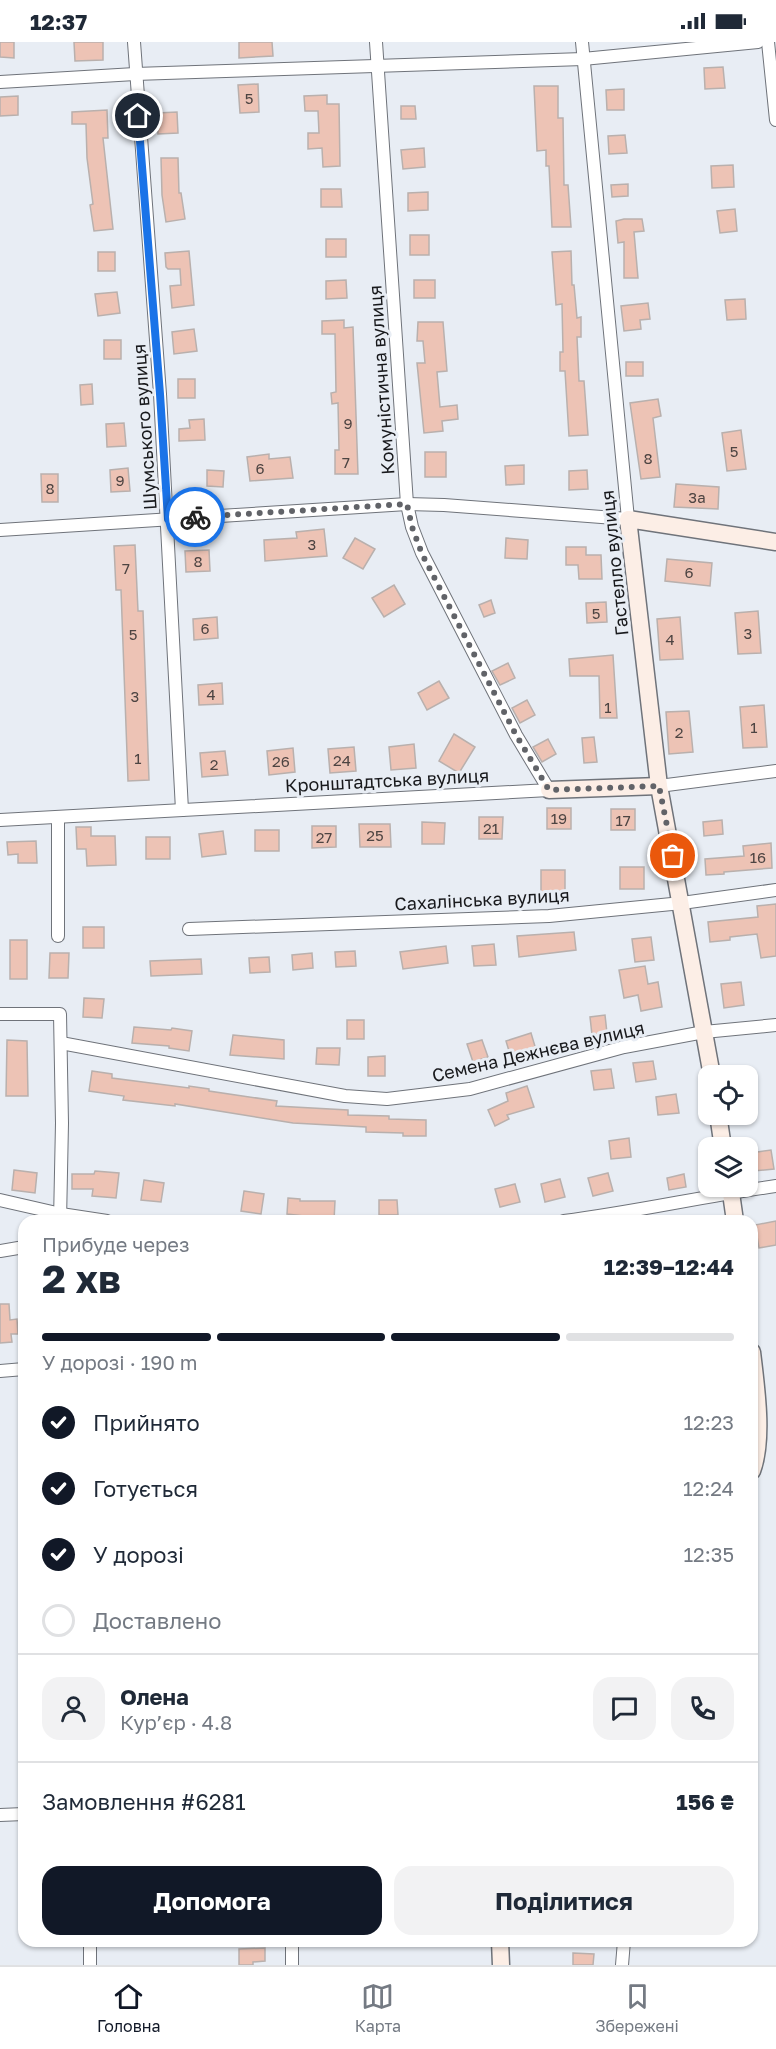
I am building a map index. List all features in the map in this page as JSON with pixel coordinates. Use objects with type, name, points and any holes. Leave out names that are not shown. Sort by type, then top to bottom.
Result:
[{"type":"street","name":"Шумського вулиця","points":[[134,42],[168,519],[182,810]]},
{"type":"street","name":"Комуністична вулиця","points":[[376,42],[407,504],[412,527],[422,554],[516,735],[549,790]]},
{"type":"street","name":"Гастелло вулиця","points":[[582,42],[628,519],[659,786],[710,1065]]},
{"type":"street","points":[[0,82],[135,74],[583,59],[758,42]]},
{"type":"street","points":[[768,42],[776,120]]},
{"type":"street","points":[[0,530],[407,504],[628,519],[776,542]]},
{"type":"street","name":"Кронштадтська вулиця","points":[[0,820],[659,786],[776,771]]},
{"type":"street","points":[[58,817],[58,936]]},
{"type":"street","name":"Сахалінська вулиця","points":[[189,929],[549,915],[682,903],[776,890]]},
{"type":"street","points":[[0,1014],[60,1014],[60,1215]]},
{"type":"street","name":"Семена Дежнєва вулиця","points":[[61,1043],[345,1096],[387,1099],[470,1089],[624,1047],[704,1032],[776,1025]]},
{"type":"street","points":[[758,1188],[776,1186]]},
{"type":"street","points":[[612,1215],[698,1197]]},
{"type":"street","points":[[731,1197],[734,1215]]},
{"type":"street","points":[[0,1200],[53,1215]]},
{"type":"street","points":[[0,1251],[18,1249]]},
{"type":"street","points":[[0,1371],[18,1370]]},
{"type":"street","points":[[0,1815],[18,1814]]},
{"type":"street","points":[[90,1947],[90,1965]]},
{"type":"street","points":[[292,1947],[292,1965]]},
{"type":"street","points":[[500,1947],[501,1965]]},
{"type":"street","points":[[622,1965],[624,1947]]},
{"type":"building","points":[[0,42],[14,42],[14,58],[0,57]]},
{"type":"building","points":[[74,42],[103,42],[103,60],[75,61]]},
{"type":"building","points":[[239,42],[272,42],[273,56],[239,58]]},
{"type":"building","points":[[723,67],[725,88],[705,89],[704,68]]},
{"type":"building","points":[[258,84],[259,112],[240,113],[238,85]]},
{"type":"building","points":[[534,86],[558,86],[558,118],[563,118],[564,185],[568,185],[571,227],[552,227],[546,150],[537,151]]},
{"type":"building","points":[[624,89],[624,110],[607,110],[606,90]]},
{"type":"building","points":[[327,95],[327,104],[339,104],[340,166],[323,167],[322,148],[308,149],[308,133],[319,133],[318,111],[305,111],[304,96]]},
{"type":"building","points":[[18,96],[18,115],[0,116],[0,97]]},
{"type":"building","points":[[401,106],[415,106],[416,119],[401,119]]},
{"type":"building","points":[[107,110],[108,138],[103,138],[113,229],[94,231],[90,205],[93,204],[87,158],[86,124],[72,124],[72,112]]},
{"type":"building","points":[[177,112],[178,133],[158,134],[157,113]]},
{"type":"building","points":[[625,135],[627,153],[609,154],[608,136]]},
{"type":"building","points":[[424,148],[425,167],[403,169],[401,150]]},
{"type":"building","points":[[161,158],[178,158],[179,193],[181,193],[185,219],[166,222],[162,195]]},
{"type":"building","points":[[733,165],[734,187],[712,188],[711,166]]},
{"type":"building","points":[[628,184],[628,196],[612,197],[611,185]]},
{"type":"building","points":[[321,189],[341,189],[342,207],[321,207]]},
{"type":"building","points":[[428,192],[428,210],[408,211],[408,193]]},
{"type":"building","points":[[735,209],[737,231],[720,233],[717,211]]},
{"type":"building","points":[[642,219],[644,231],[634,232],[638,278],[624,278],[624,242],[618,243],[616,221]]},
{"type":"building","points":[[410,235],[429,235],[429,255],[410,255]]},
{"type":"building","points":[[326,239],[346,239],[346,257],[326,257]]},
{"type":"building","points":[[189,251],[194,305],[172,308],[170,286],[181,285],[180,269],[166,267],[165,253]]},
{"type":"building","points":[[571,251],[572,285],[574,285],[577,318],[581,317],[581,337],[577,337],[579,381],[584,381],[588,435],[569,436],[565,371],[560,371],[560,352],[563,352],[562,304],[556,305],[552,252]]},
{"type":"building","points":[[98,252],[115,252],[115,271],[98,271]]},
{"type":"building","points":[[346,280],[347,298],[326,299],[326,281]]},
{"type":"building","points":[[414,280],[435,280],[435,298],[414,298]]},
{"type":"building","points":[[117,292],[120,313],[98,316],[95,294]]},
{"type":"building","points":[[745,299],[746,319],[727,320],[725,300]]},
{"type":"building","points":[[648,303],[650,319],[640,320],[641,329],[624,331],[621,306]]},
{"type":"building","points":[[344,320],[344,328],[353,327],[358,474],[335,474],[335,450],[339,450],[338,403],[332,404],[331,393],[336,392],[335,334],[322,334],[322,321]]},
{"type":"building","points":[[418,322],[443,322],[447,371],[437,372],[440,407],[457,405],[458,419],[442,421],[443,431],[424,433],[417,363],[425,363],[423,341],[417,341]]},
{"type":"building","points":[[194,329],[197,351],[174,354],[172,332]]},
{"type":"building","points":[[104,340],[121,340],[121,359],[104,359]]},
{"type":"building","points":[[626,362],[643,362],[643,376],[626,376]]},
{"type":"building","points":[[178,379],[195,379],[195,398],[178,398]]},
{"type":"building","points":[[92,384],[93,404],[81,405],[80,385]]},
{"type":"building","points":[[658,399],[661,416],[653,418],[660,477],[641,479],[630,403]]},
{"type":"building","points":[[204,419],[205,440],[179,441],[179,429],[190,428],[189,420]]},
{"type":"building","points":[[124,423],[126,446],[107,447],[106,424]]},
{"type":"building","points":[[741,430],[746,469],[727,471],[722,433]]},
{"type":"building","points":[[425,452],[446,452],[446,477],[425,477]]},
{"type":"building","points":[[269,454],[269,459],[290,457],[293,478],[250,481],[247,457]]},
{"type":"building","points":[[524,465],[524,484],[506,485],[505,466]]},
{"type":"building","points":[[128,468],[130,491],[111,492],[110,470]]},
{"type":"building","points":[[207,470],[224,471],[223,487],[207,486]]},
{"type":"building","points":[[587,470],[588,489],[569,490],[569,471]]},
{"type":"building","points":[[41,474],[58,474],[58,502],[42,502]]},
{"type":"building","points":[[676,484],[719,487],[718,509],[674,507]]},
{"type":"building","points":[[324,529],[327,556],[265,561],[264,540],[297,538],[296,532]]},
{"type":"building","points":[[355,538],[375,549],[363,569],[343,558]]},
{"type":"building","points":[[506,538],[528,540],[527,559],[505,558]]},
{"type":"building","points":[[135,545],[138,611],[143,611],[149,780],[128,781],[121,590],[116,590],[114,546]]},
{"type":"building","points":[[566,547],[586,547],[586,555],[601,555],[602,579],[579,579],[578,565],[566,565]]},
{"type":"building","points":[[209,550],[210,571],[186,572],[185,551]]},
{"type":"building","points":[[667,559],[712,563],[710,586],[665,581]]},
{"type":"building","points":[[394,585],[405,604],[384,617],[372,598]]},
{"type":"building","points":[[491,600],[495,613],[484,617],[479,605]]},
{"type":"building","points":[[606,602],[607,622],[587,623],[586,603]]},
{"type":"building","points":[[758,611],[761,653],[738,654],[735,613]]},
{"type":"building","points":[[217,617],[218,638],[194,640],[193,619]]},
{"type":"building","points":[[680,617],[683,659],[660,660],[657,619]]},
{"type":"building","points":[[613,655],[617,718],[600,718],[599,676],[570,676],[569,659]]},
{"type":"building","points":[[508,663],[515,678],[500,685],[492,671]]},
{"type":"building","points":[[439,681],[449,698],[427,710],[418,693]]},
{"type":"building","points":[[222,683],[223,704],[199,705],[198,685]]},
{"type":"building","points":[[527,700],[535,715],[520,723],[512,708]]},
{"type":"building","points":[[764,705],[767,747],[743,748],[740,707]]},
{"type":"building","points":[[689,711],[693,752],[669,754],[666,712]]},
{"type":"building","points":[[454,734],[475,747],[459,773],[439,761]]},
{"type":"building","points":[[594,737],[597,762],[584,763],[582,738]]},
{"type":"building","points":[[548,739],[556,754],[542,762],[533,747]]},
{"type":"building","points":[[414,744],[416,768],[391,770],[389,747]]},
{"type":"building","points":[[354,747],[356,771],[330,773],[328,749]]},
{"type":"building","points":[[293,748],[295,772],[269,775],[267,751]]},
{"type":"building","points":[[225,751],[228,775],[202,777],[200,753]]},
{"type":"building","points":[[547,808],[571,808],[571,829],[547,829]]},
{"type":"building","points":[[611,809],[635,809],[635,830],[611,830]]},
{"type":"building","points":[[479,817],[503,817],[502,839],[479,839]]},
{"type":"building","points":[[722,820],[723,834],[704,836],[703,822]]},
{"type":"building","points":[[422,822],[445,823],[444,844],[422,844]]},
{"type":"building","points":[[359,824],[390,824],[391,847],[360,847]]},
{"type":"building","points":[[312,826],[336,826],[336,847],[312,848]]},
{"type":"building","points":[[76,827],[91,827],[91,836],[115,836],[116,865],[87,866],[86,849],[77,849]]},
{"type":"building","points":[[255,830],[279,830],[279,851],[255,851]]},
{"type":"building","points":[[223,831],[226,854],[202,857],[199,834]]},
{"type":"building","points":[[146,837],[170,837],[170,859],[146,859]]},
{"type":"building","points":[[36,841],[37,863],[18,863],[18,854],[8,855],[7,842]]},
{"type":"building","points":[[771,843],[772,868],[706,875],[705,859],[744,856],[743,846]]},
{"type":"building","points":[[620,867],[644,867],[644,889],[620,889]]},
{"type":"building","points":[[541,870],[565,870],[565,891],[541,892]]},
{"type":"building","points":[[776,904],[776,956],[761,958],[757,934],[710,942],[708,922],[758,917],[757,906]]},
{"type":"building","points":[[83,927],[104,927],[104,948],[83,948]]},
{"type":"building","points":[[574,932],[576,950],[519,957],[517,936]]},
{"type":"building","points":[[651,937],[654,960],[635,962],[632,939]]},
{"type":"building","points":[[10,940],[27,940],[27,979],[10,979]]},
{"type":"building","points":[[494,944],[496,965],[474,966],[472,946]]},
{"type":"building","points":[[446,946],[448,963],[403,969],[400,952]]},
{"type":"building","points":[[355,951],[356,966],[336,967],[335,952]]},
{"type":"building","points":[[50,953],[69,953],[68,978],[49,978]]},
{"type":"building","points":[[312,953],[313,968],[293,970],[292,955]]},
{"type":"building","points":[[269,957],[270,972],[250,973],[249,958]]},
{"type":"building","points":[[201,959],[202,974],[151,976],[150,961]]},
{"type":"building","points":[[645,966],[648,984],[658,982],[662,1007],[641,1011],[638,995],[624,998],[619,970]]},
{"type":"building","points":[[741,982],[744,1005],[724,1008],[721,984]]},
{"type":"building","points":[[84,998],[104,999],[102,1018],[83,1017]]},
{"type":"building","points":[[605,1015],[607,1033],[592,1035],[590,1017]]},
{"type":"building","points":[[347,1020],[364,1020],[364,1039],[347,1039]]},
{"type":"building","points":[[134,1027],[192,1031],[189,1051],[169,1048],[169,1046],[132,1043]]},
{"type":"building","points":[[531,1033],[537,1053],[512,1061],[506,1041]]},
{"type":"building","points":[[233,1035],[284,1040],[284,1059],[230,1055]]},
{"type":"building","points":[[7,1040],[27,1041],[28,1096],[6,1096]]},
{"type":"building","points":[[482,1040],[488,1057],[473,1062],[467,1044]]},
{"type":"building","points":[[317,1048],[340,1048],[339,1065],[316,1064]]},
{"type":"building","points":[[385,1056],[385,1076],[368,1076],[368,1057]]},
{"type":"building","points":[[653,1061],[656,1079],[636,1082],[633,1063]]},
{"type":"building","points":[[611,1069],[614,1088],[594,1090],[591,1071]]},
{"type":"building","points":[[92,1071],[112,1074],[112,1078],[189,1088],[189,1086],[277,1101],[276,1106],[348,1110],[348,1115],[426,1120],[426,1136],[366,1132],[366,1127],[293,1123],[175,1104],[175,1106],[123,1100],[124,1096],[89,1091]]},
{"type":"building","points":[[527,1086],[534,1107],[507,1115],[509,1119],[495,1126],[488,1110],[508,1101],[506,1093]]},
{"type":"building","points":[[676,1094],[679,1113],[658,1115],[656,1097]]},
{"type":"building","points":[[629,1138],[631,1157],[611,1159],[609,1141]]},
{"type":"building","points":[[771,1150],[774,1169],[758,1171],[758,1152]]},
{"type":"building","points":[[14,1170],[37,1173],[35,1193],[12,1190]]},
{"type":"building","points":[[95,1171],[119,1173],[116,1198],[92,1196],[93,1189],[72,1189],[72,1174],[94,1174]]},
{"type":"building","points":[[608,1173],[613,1191],[593,1196],[588,1178]]},
{"type":"building","points":[[684,1174],[686,1187],[669,1190],[667,1178]]},
{"type":"building","points":[[560,1179],[565,1197],[545,1202],[541,1184]]},
{"type":"building","points":[[144,1180],[164,1183],[161,1202],[141,1200]]},
{"type":"building","points":[[515,1184],[520,1202],[500,1207],[495,1189]]},
{"type":"building","points":[[244,1191],[264,1194],[261,1214],[241,1211]]},
{"type":"building","points":[[288,1198],[300,1199],[300,1201],[335,1201],[334,1215],[287,1214]]},
{"type":"building","points":[[379,1200],[397,1200],[398,1215],[379,1215]]},
{"type":"building","points":[[776,1221],[776,1245],[759,1248],[758,1224]]},
{"type":"building","points":[[0,1304],[9,1304],[10,1320],[17,1319],[18,1334],[11,1334],[12,1342],[0,1343]]},
{"type":"building","points":[[265,1948],[265,1961],[253,1962],[253,1965],[239,1965],[239,1949]]},
{"type":"building","points":[[573,1953],[594,1954],[593,1965],[573,1965]]},
{"type":"way so far","points":[[195,517],[407,504],[412,527],[422,554],[516,735],[549,790],[659,786],[673,856]]},
{"type":"route","points":[[138,116],[168,519],[195,517]]}]
